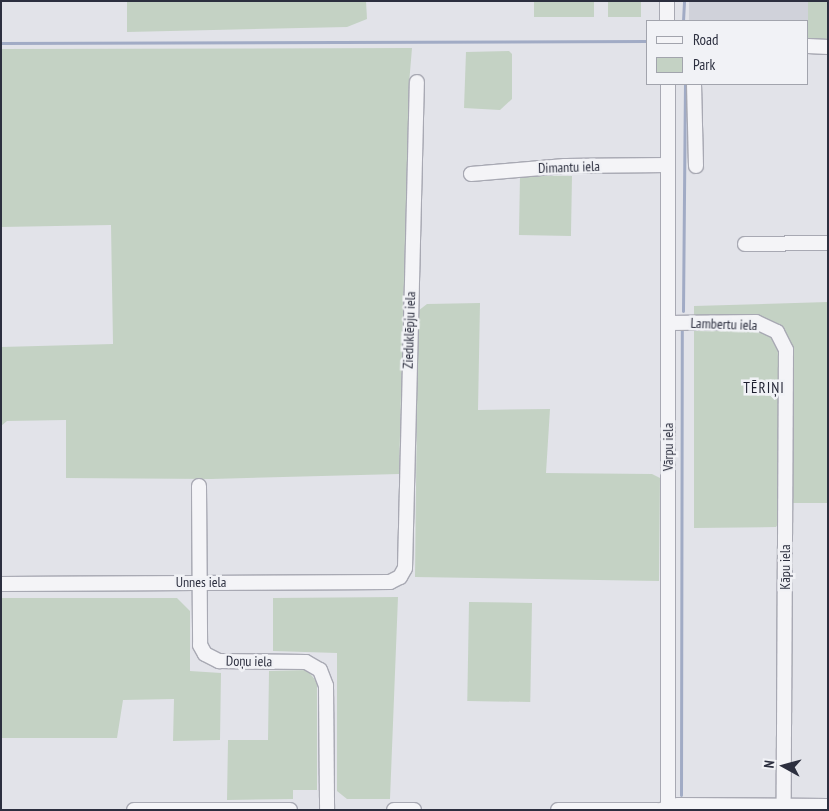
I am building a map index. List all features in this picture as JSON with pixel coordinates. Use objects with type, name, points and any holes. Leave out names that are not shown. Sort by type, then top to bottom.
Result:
[{"type":"street","points":[[667,1],[667,20]]},
{"type":"street","points":[[809,46],[828,47]]},
{"type":"street","name":"Zieduklēpju iela","points":[[400,577],[404,568],[417,82]]},
{"type":"street","name":"Vārpu iela","points":[[663,809],[669,322],[668,85]]},
{"type":"street","points":[[694,85],[696,166]]},
{"type":"street","name":"Dimantu iela","points":[[470,174],[565,166],[668,165]]},
{"type":"street","points":[[745,244],[828,243]]},
{"type":"street","name":"Lambertu iela","points":[[669,322],[756,322],[777,332]]},
{"type":"street","name":"Kāpu iela","points":[[777,332],[786,350],[784,805]]},
{"type":"street","name":"Doņu iela","points":[[200,486],[200,645],[205,654],[219,661],[306,662],[320,670],[326,686],[327,810]]},
{"type":"street","name":"Unnes iela","points":[[1,584],[390,582],[400,577]]},
{"type":"street","points":[[558,810],[784,805],[828,806]]},
{"type":"street","points":[[134,810],[290,810]]},
{"type":"street","points":[[394,810],[414,810]]},
{"type":"shaded area","points":[[689,1],[808,1],[808,20],[689,20]]},
{"type":"green space","points":[[127,1],[366,1],[367,19],[347,27],[127,32]]},
{"type":"green space","points":[[534,1],[594,1],[594,17],[534,17]]},
{"type":"green space","points":[[608,1],[641,1],[641,17],[608,17]]},
{"type":"green space","points":[[808,1],[828,1],[828,41],[809,41]]},
{"type":"green space","points":[[412,48],[409,84],[399,474],[211,479],[66,478],[66,420],[7,421],[1,426],[1,347],[113,344],[111,225],[1,227],[1,49]]},
{"type":"green space","points":[[509,51],[512,54],[512,99],[500,110],[464,108],[466,52]]},
{"type":"green space","points":[[520,175],[572,176],[571,236],[519,235]]},
{"type":"green space","points":[[828,302],[828,503],[793,503],[776,527],[694,528],[694,306]]},
{"type":"green space","points":[[480,303],[478,410],[550,409],[546,473],[652,474],[660,478],[659,581],[415,577],[418,311],[427,304]]},
{"type":"green space","points":[[398,597],[390,799],[347,799],[337,791],[337,653],[273,651],[273,598]]},
{"type":"green space","points":[[1,598],[177,598],[190,611],[190,671],[221,673],[220,740],[173,741],[174,699],[123,700],[117,738],[1,738]]},
{"type":"green space","points":[[469,602],[532,603],[530,702],[467,701]]},
{"type":"green space","points":[[307,670],[317,682],[317,790],[293,790],[293,799],[227,800],[228,740],[268,740],[269,671]]},
{"type":"waterway","points":[[683,20],[684,1]]},
{"type":"waterway","points":[[1,43],[646,41]]},
{"type":"waterway","points":[[683,311],[685,85]]},
{"type":"waterway","points":[[681,795],[682,330]]},
{"type":"district","name":"TĒRIŅI","points":[[764,388]]}]
